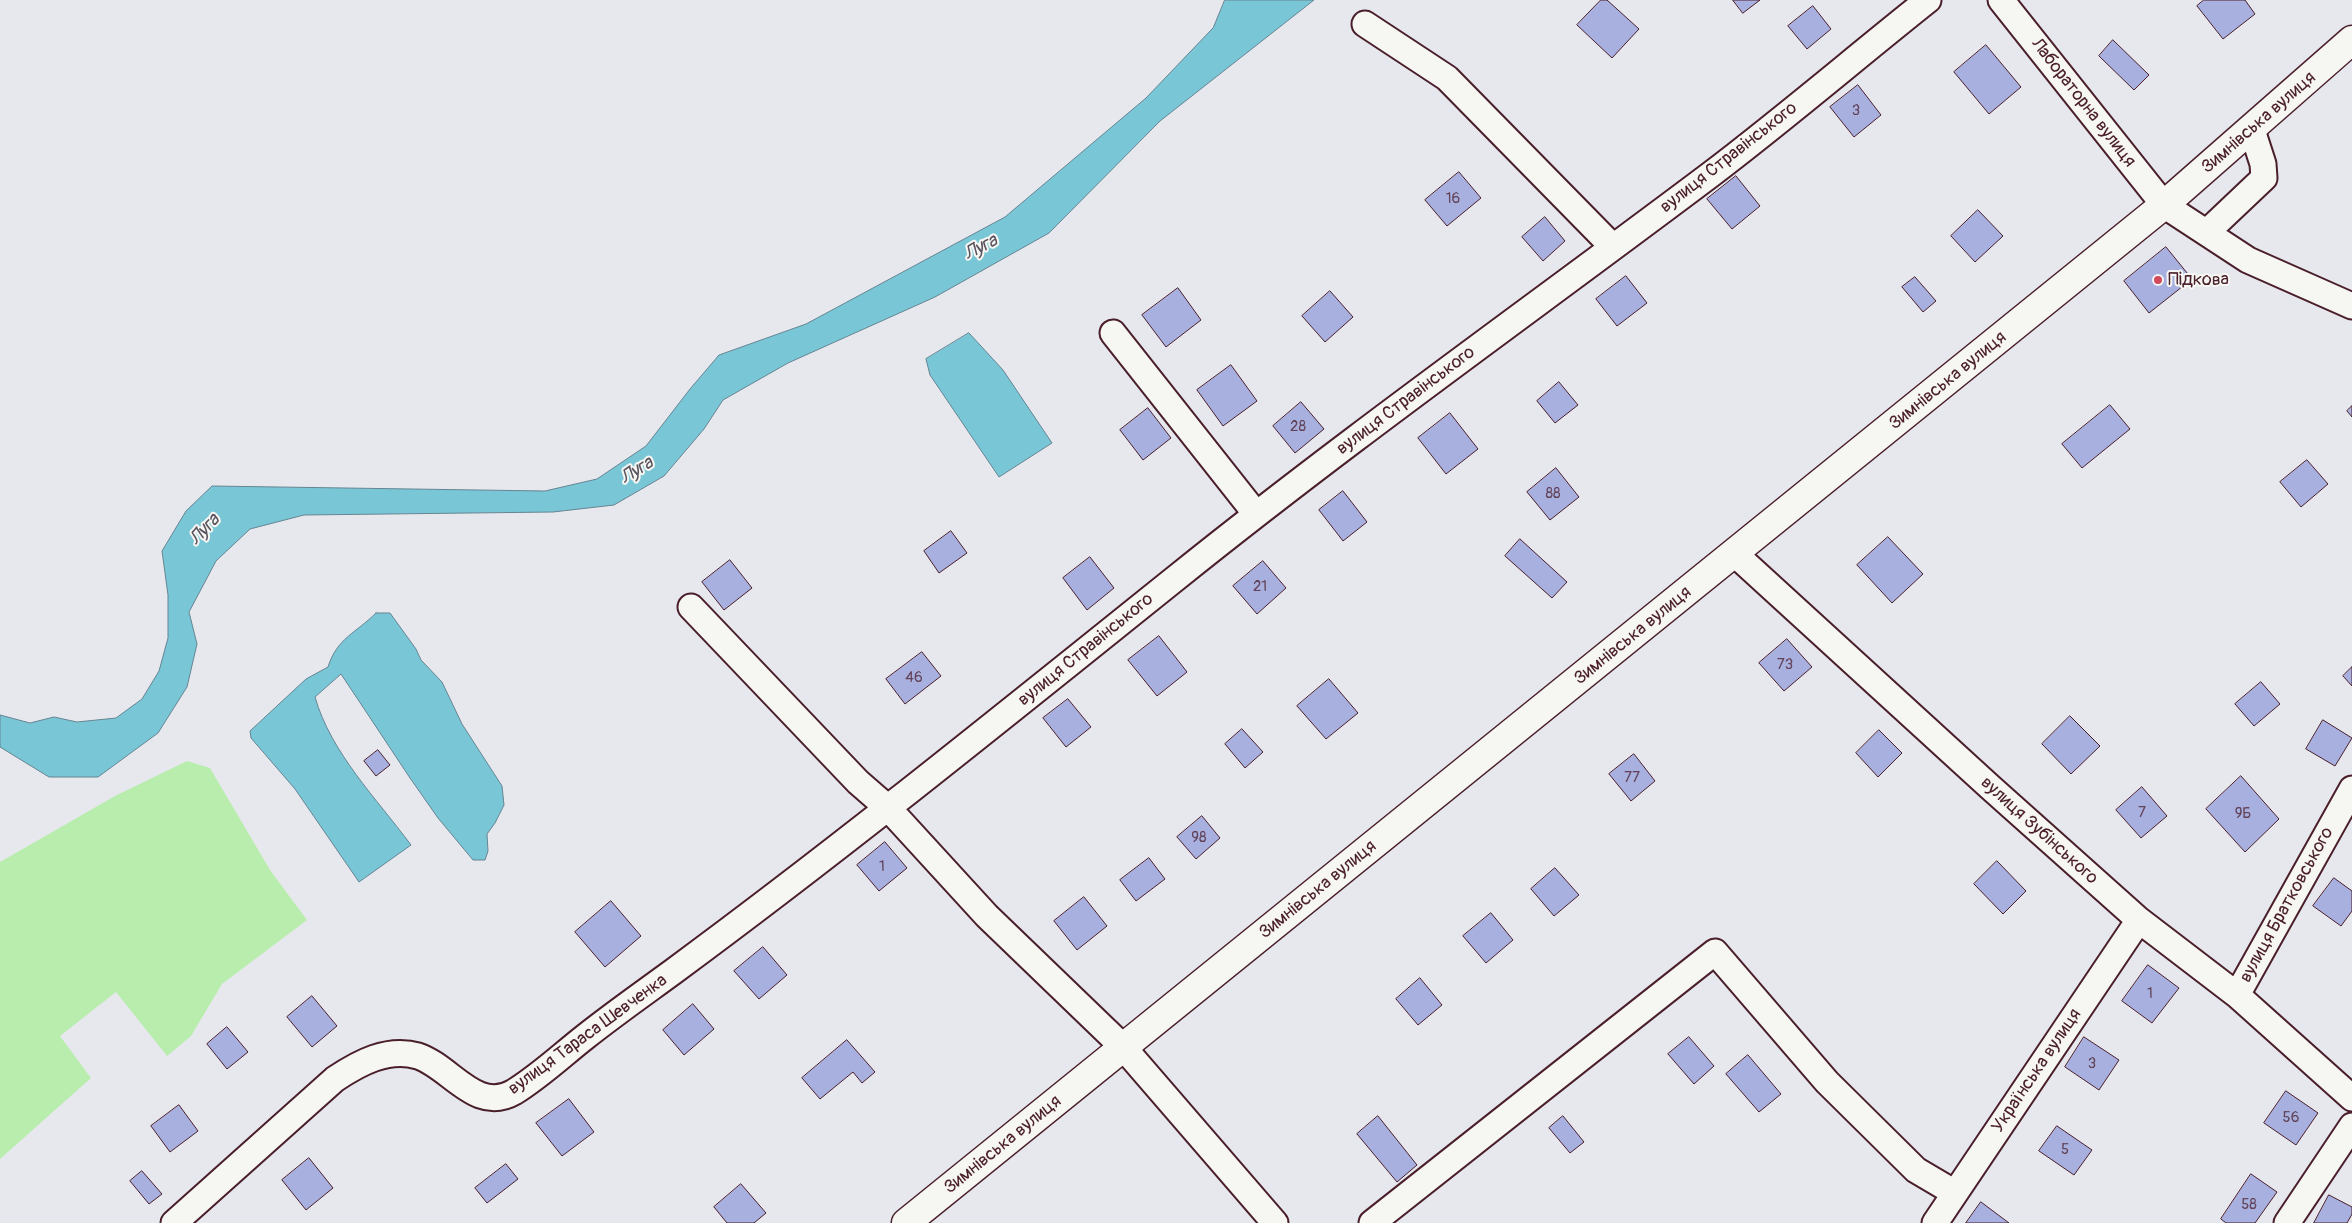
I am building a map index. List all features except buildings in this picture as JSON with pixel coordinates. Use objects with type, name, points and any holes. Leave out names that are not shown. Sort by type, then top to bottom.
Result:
[{"type":"main road","name":"Зимнівська вулиця","points":[[906,1223],[2164,205],[2252,130],[2352,40]]},
{"type":"street","name":"вулиця Стравінського","points":[[881,814],[1256,514],[1715,171],[1928,0]]},
{"type":"street","name":"Лабораторна вулиця","points":[[2001,0],[2164,205],[2248,260],[2352,306]]},
{"type":"street","points":[[1366,24],[1448,78],[1613,247]]},
{"type":"street","points":[[2206,232],[2264,178],[2264,164],[2252,130]]},
{"type":"street","points":[[1113,333],[1256,514]]},
{"type":"street","name":"вулиця Зубінського","points":[[1735,554],[2139,920],[2237,995],[2352,1098]]},
{"type":"street","points":[[691,607],[852,775],[881,814],[1123,1047],[1275,1223]]},
{"type":"street","name":"вулиця Братковського","points":[[2237,995],[2352,789]]},
{"type":"street","name":"вулиця Тараса Шевченка","points":[[174,1223],[335,1079],[364,1060],[392,1054],[416,1056],[442,1069],[463,1087],[487,1098],[507,1096],[528,1083],[586,1036],[760,908],[881,814]]},
{"type":"street","name":"Українська вулиця","points":[[1935,1223],[2139,920]]},
{"type":"street","points":[[1372,1223],[1715,952],[1827,1082],[1916,1170],[1955,1193]]},
{"type":"street","points":[[2287,1223],[2352,1126]]},
{"type":"green space","points":[[187,761],[210,768],[270,870],[307,920],[222,984],[191,1036],[167,1056],[116,992],[60,1036],[91,1078],[0,1159],[0,862],[115,796]]},
{"type":"water","name":"Луга","points":[[1225,0],[1314,0],[1160,121],[1049,233],[935,297],[788,363],[723,400],[704,429],[664,476],[614,505],[553,512],[304,515],[250,529],[216,561],[189,612],[197,644],[187,687],[158,733],[98,777],[49,777],[0,747],[0,715],[30,723],[54,717],[77,722],[116,718],[142,699],[159,671],[168,638],[168,595],[162,551],[186,511],[212,486],[545,491],[597,479],[646,446],[719,355],[806,324],[1005,217],[1146,98],[1213,28]]},
{"type":"water","points":[[969,333],[1003,370],[1052,443],[999,477],[930,375],[926,359]]},
{"type":"water","points":[[376,613],[390,613],[416,649],[421,660],[442,682],[462,724],[502,786],[504,805],[487,834],[488,851],[485,860],[473,860],[438,818],[341,674],[315,697],[322,718],[356,775],[411,845],[359,882],[295,789],[251,738],[250,731],[306,679],[328,667],[336,649],[342,642]]},
{"type":"place","name":"Підкова","points":[[2158,280]]}]
